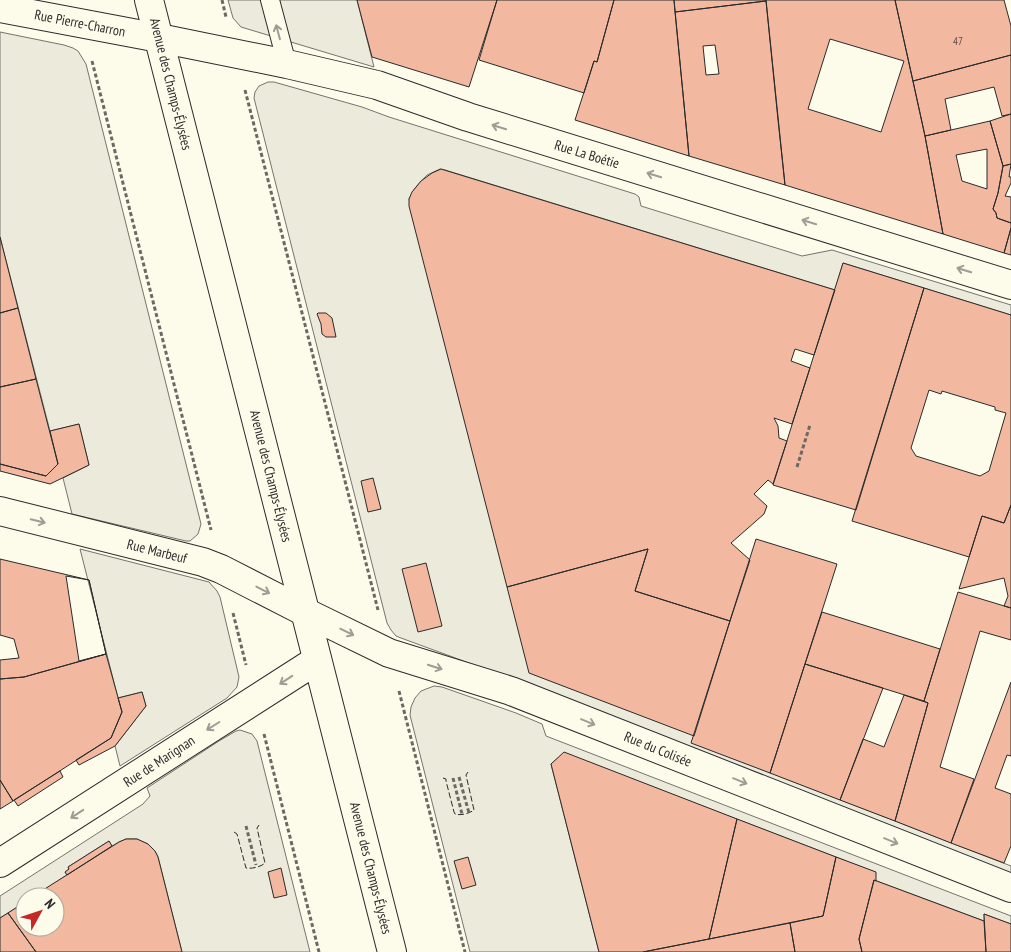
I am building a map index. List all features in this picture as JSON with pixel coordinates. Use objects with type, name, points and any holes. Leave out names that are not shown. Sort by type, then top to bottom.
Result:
[{"type":"street","name":"Avenue des Champs-Élysées","points":[[150,0],[392,952]]},
{"type":"street","name":"Rue Pierre-Charron","points":[[0,8],[159,38]]},
{"type":"street","name":"Rue La Boétie","points":[[159,38],[287,64],[377,85],[477,120],[1011,285]]},
{"type":"street","name":"Rue Marbeuf","points":[[0,511],[203,562],[221,569],[305,612]]},
{"type":"street","name":"Rue du Colisée","points":[[305,612],[389,652],[511,691],[1011,888]]},
{"type":"street","name":"Rue de Marignan","points":[[0,863],[318,660]]},
{"type":"lane","points":[[270,0],[287,64]]},
{"type":"path","points":[[222,0],[226,19]]},
{"type":"path","points":[[83,24],[319,952]]},
{"type":"path","points":[[245,89],[378,611]]},
{"type":"path","points":[[797,467],[810,425]]},
{"type":"path","points":[[398,689],[465,952]]},
{"type":"path","points":[[459,777],[469,813]]},
{"type":"path","points":[[453,778],[462,814]]},
{"type":"path","points":[[246,826],[256,865]]},
{"type":"shaded area","points":[[228,0],[357,0],[374,67],[241,27],[233,18]]},
{"type":"shaded area","points":[[0,32],[73,48],[78,51],[86,64],[201,524],[198,534],[190,541],[72,514],[63,478],[89,465],[79,424],[50,431],[0,237]]},
{"type":"shaded area","points":[[268,82],[274,82],[362,107],[635,194],[639,197],[641,206],[802,256],[832,250],[1011,305],[1011,315],[843,263],[835,290],[440,169],[427,175],[415,188],[409,199],[694,736],[743,762],[1011,866],[1011,883],[507,677],[396,636],[387,623],[254,98],[259,86]]},
{"type":"shaded area","points":[[80,549],[209,582],[220,597],[239,677],[237,687],[227,698],[120,766],[115,746],[146,706],[142,692],[118,698]]},
{"type":"shaded area","points":[[434,686],[442,687],[516,713],[542,724],[546,736],[1011,916],[1011,924],[984,914],[984,921],[874,880],[875,872],[564,753],[551,764],[599,952],[470,952],[410,715],[415,698],[421,691]]},
{"type":"shaded area","points":[[240,730],[252,734],[257,741],[310,952],[182,952],[158,857],[148,844],[137,839],[126,839],[112,846],[109,841],[68,867],[69,869],[65,872],[67,875],[48,887],[15,887],[15,908],[0,918],[0,896],[143,804],[150,796],[147,788]]},
{"type":"building","points":[[357,0],[497,0],[469,87],[372,57]]},
{"type":"building","points":[[497,0],[614,0],[597,62],[594,61],[584,93],[479,60]]},
{"type":"building","points":[[614,0],[674,0],[689,156],[575,120],[594,61],[597,62]]},
{"type":"building","points":[[674,0],[766,0],[766,1],[675,12]]},
{"type":"building","points":[[766,0],[895,0],[925,136],[943,234],[785,185]],"holes":[[[830,39],[904,61],[881,132],[808,109]]]},
{"type":"building","points":[[895,0],[1004,0],[1011,26],[1011,55],[913,81]]},
{"type":"building","points":[[766,1],[785,185],[689,156],[675,12]],"holes":[[[715,45],[719,74],[706,75],[703,46]]]},
{"type":"building","points":[[1011,55],[1011,114],[1002,116],[994,87],[945,99],[951,130],[925,136],[913,81]]},
{"type":"building","points":[[1011,114],[1011,164],[1003,166],[990,121]]},
{"type":"building","points":[[990,121],[1003,166],[993,209],[997,218],[1011,223],[1004,253],[943,234],[925,136]],"holes":[[[987,149],[987,189],[962,181],[956,155]]]},
{"type":"building","points":[[1011,164],[1009,177],[1011,177],[1011,183],[1005,196],[1011,197],[1011,223],[997,218],[993,209],[1003,166]]},
{"type":"building","points":[[441,169],[835,290],[814,355],[795,349],[791,361],[810,368],[792,424],[774,418],[778,426],[779,438],[787,441],[773,484],[768,480],[754,494],[767,506],[764,514],[731,543],[750,560],[730,621],[635,591],[648,549],[507,587],[409,206],[412,192],[421,181]]},
{"type":"building","points":[[1011,228],[1011,255],[1004,253]]},
{"type":"building","points":[[0,237],[18,308],[0,313]]},
{"type":"building","points":[[843,263],[924,288],[856,510],[773,485]]},
{"type":"building","points":[[924,288],[1011,315],[1011,505],[1004,523],[982,516],[969,557],[852,521]],"holes":[[[929,390],[941,394],[942,391],[995,407],[995,410],[1006,413],[989,471],[980,476],[916,456],[911,448]]]},
{"type":"building","points":[[18,308],[36,379],[0,387],[0,313]]},
{"type":"building","points":[[318,313],[326,313],[332,318],[336,337],[326,337],[322,334]]},
{"type":"building","points":[[36,379],[58,464],[46,476],[0,464],[0,387]]},
{"type":"building","points":[[79,424],[89,465],[50,484],[0,471],[0,464],[46,476],[58,464],[50,431]]},
{"type":"building","points":[[373,478],[381,509],[368,512],[361,481]]},
{"type":"building","points":[[1011,505],[1011,608],[1004,606],[1008,596],[1004,578],[959,589],[982,516],[1004,523]]},
{"type":"building","points":[[756,539],[837,564],[770,773],[691,743]]},
{"type":"building","points":[[648,549],[635,591],[730,621],[694,736],[529,673],[507,587]]},
{"type":"building","points":[[0,559],[89,580],[106,654],[24,677],[0,679],[0,660],[19,658],[14,639],[0,635]]},
{"type":"building","points":[[426,563],[442,626],[418,632],[402,569]]},
{"type":"building","points":[[66,576],[89,580],[106,654],[79,661]]},
{"type":"building","points":[[958,592],[1011,608],[1011,640],[980,631],[940,767],[974,779],[951,843],[895,821],[928,703],[924,701]]},
{"type":"building","points":[[822,612],[940,649],[924,701],[805,664]]},
{"type":"building","points":[[106,654],[122,712],[111,738],[13,801],[0,780],[0,679],[24,677]]},
{"type":"building","points":[[805,664],[883,688],[840,800],[770,773]]},
{"type":"building","points":[[1011,682],[1011,756],[1007,755],[995,788],[1011,794],[1011,846],[1004,863],[951,843]]},
{"type":"building","points":[[142,692],[146,706],[115,746],[79,765],[76,760],[111,738],[122,712],[118,698]]},
{"type":"building","points":[[904,695],[928,703],[895,821],[840,800],[863,739],[884,747]]},
{"type":"building","points":[[564,752],[737,819],[709,939],[643,952],[599,952],[551,764]]},
{"type":"building","points":[[60,771],[63,777],[18,806],[14,800]]},
{"type":"building","points":[[0,780],[13,801],[0,809]]},
{"type":"building","points":[[737,819],[836,857],[823,916],[709,939]]},
{"type":"building","points":[[126,839],[137,839],[148,844],[155,851],[182,952],[36,952],[25,937],[65,937],[65,887],[48,887]]},
{"type":"building","points":[[109,841],[112,846],[67,875],[65,872],[69,869],[68,867]]},
{"type":"building","points":[[468,857],[476,885],[462,889],[454,861]]},
{"type":"building","points":[[836,857],[876,872],[876,881],[874,880],[859,939],[862,952],[795,952],[790,923],[823,916]]},
{"type":"building","points":[[281,868],[287,895],[274,898],[268,872]]},
{"type":"building","points":[[874,880],[984,921],[986,952],[862,952],[859,939]]},
{"type":"building","points":[[15,908],[15,923],[8,913]]},
{"type":"building","points":[[8,913],[15,923],[15,937],[25,937],[36,952],[0,952],[0,918]]},
{"type":"building","points":[[984,914],[1011,924],[1011,952],[986,952]]},
{"type":"building","points":[[790,923],[795,952],[643,952],[709,939]]},
{"type":"fence","points":[[443,778],[446,779],[455,814],[465,814],[474,810],[466,775],[468,772]]},
{"type":"fence","points":[[234,832],[237,834],[246,868],[261,866],[265,863],[257,828],[259,825]]}]
